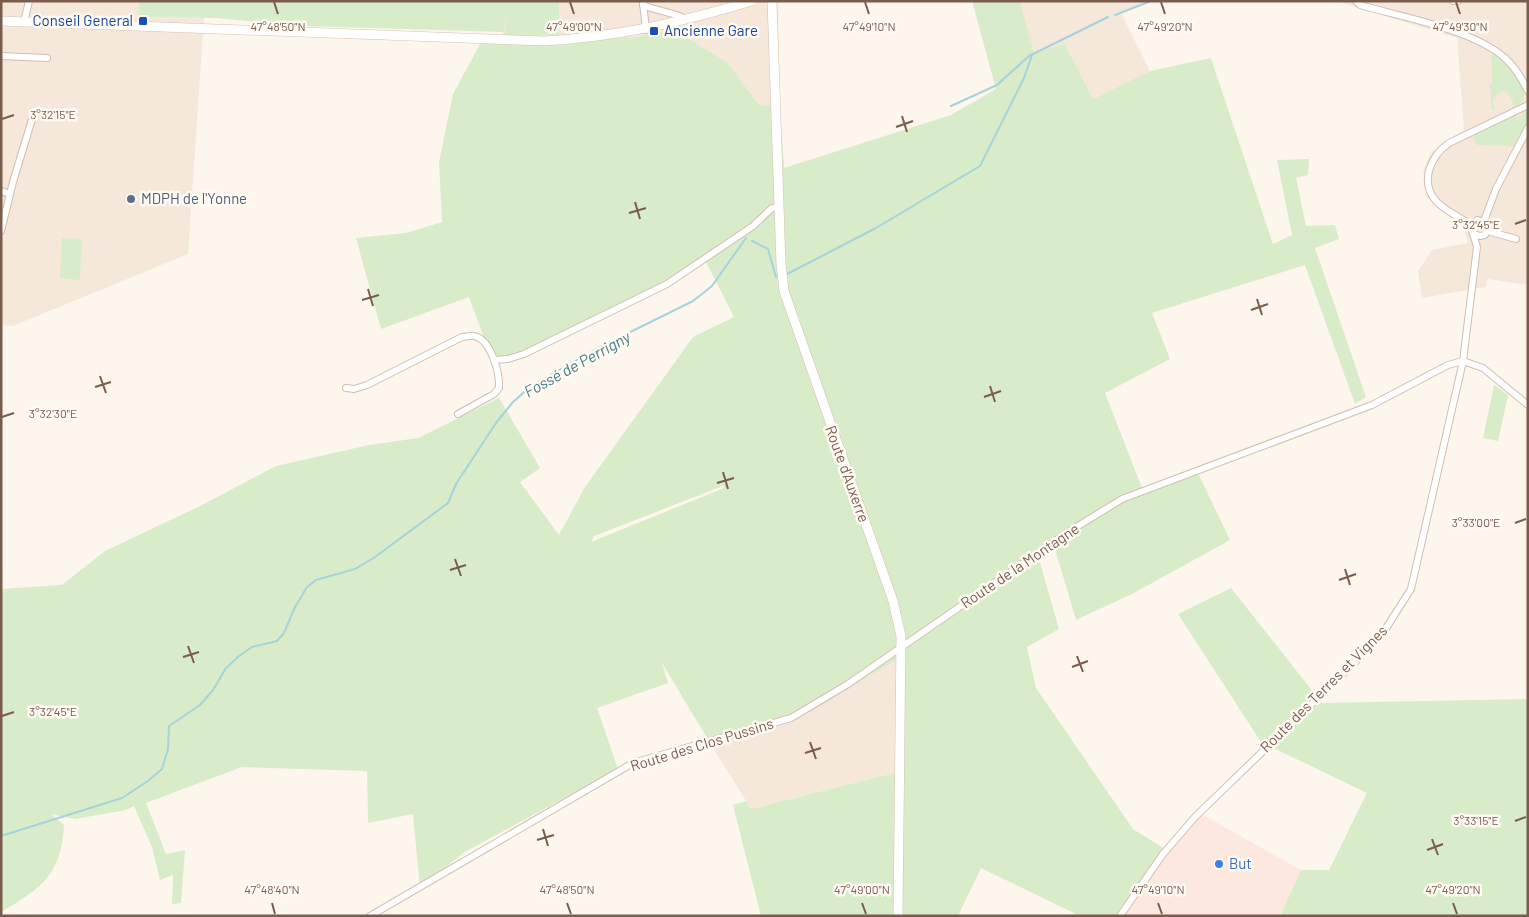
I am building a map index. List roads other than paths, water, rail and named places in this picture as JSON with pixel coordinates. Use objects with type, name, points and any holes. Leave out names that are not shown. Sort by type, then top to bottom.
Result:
[{"type":"street","points":[[24,22],[29,1]]},
{"type":"street","points":[[1,21],[544,41],[592,38],[646,30],[752,1]]},
{"type":"street","name":"Route d'Auxerre","points":[[772,1],[782,276],[787,300],[893,601],[902,645],[898,916]]},
{"type":"street","points":[[1356,1],[1360,5],[1454,32],[1485,46],[1513,65],[1528,91]]},
{"type":"street","points":[[1453,1],[1458,1]]},
{"type":"street","points":[[643,3],[646,30]]},
{"type":"street","points":[[643,3],[655,10],[676,14],[685,20]]},
{"type":"street","points":[[1,56],[47,58]]},
{"type":"street","points":[[1477,247],[1472,225],[1436,200],[1429,183],[1431,161],[1449,143],[1528,105]]},
{"type":"street","points":[[1,231],[33,116]]},
{"type":"street","points":[[1484,221],[1496,189],[1528,128]]},
{"type":"street","points":[[1,191],[10,194]]},
{"type":"street","points":[[494,360],[508,359],[524,354],[667,284],[753,226],[772,208],[779,207]]},
{"type":"street","points":[[1472,225],[1477,220],[1484,221],[1488,226],[1477,247]]},
{"type":"street","points":[[1474,234],[1516,238]]},
{"type":"street","name":"Route des Terres et Vignes","points":[[1120,916],[1163,854],[1195,817],[1383,633],[1411,589],[1418,566],[1463,361],[1477,247]]},
{"type":"street","points":[[346,388],[354,389],[367,385],[462,338],[474,336],[480,338],[490,351],[494,360],[499,388],[494,394],[458,414]]},
{"type":"street","points":[[1463,361],[1483,368],[1528,404]]},
{"type":"street","name":"Route de la Montagne","points":[[902,645],[1065,534],[1122,499],[1372,406],[1448,365],[1463,361]]},
{"type":"street","name":"Route des Clos Pussins","points":[[370,916],[633,763],[791,718],[848,684],[902,645]]},
{"type":"waterway","name":"Fossé de Perrigny","points":[[1115,15],[1151,1]]},
{"type":"waterway","name":"Fossé de Perrigny","points":[[951,106],[997,85],[1029,56],[1108,17]]},
{"type":"waterway","name":"Fossé de Perrigny","points":[[787,274],[876,228],[980,166],[1024,78],[1032,55]]},
{"type":"waterway","name":"Fossé de Perrigny","points":[[1,836],[122,798],[148,781],[162,769],[168,749],[169,726],[200,705],[213,690],[226,668],[239,656],[252,647],[277,641],[284,633],[295,607],[307,587],[316,580],[355,569],[375,557],[448,503],[456,484],[496,423],[513,402],[531,386],[600,347],[693,301],[712,286],[746,238]]},
{"type":"waterway","name":"Fossé de Perrigny","points":[[752,241],[768,249],[776,277]]},
{"type":"place","name":"Conseil General","points":[[143,21]]},
{"type":"place","name":"Ancienne Gare","points":[[654,31]]},
{"type":"place","name":"MDPH de l'Yonne","points":[[131,199]]},
{"type":"place","name":"But","points":[[1219,864]]}]
